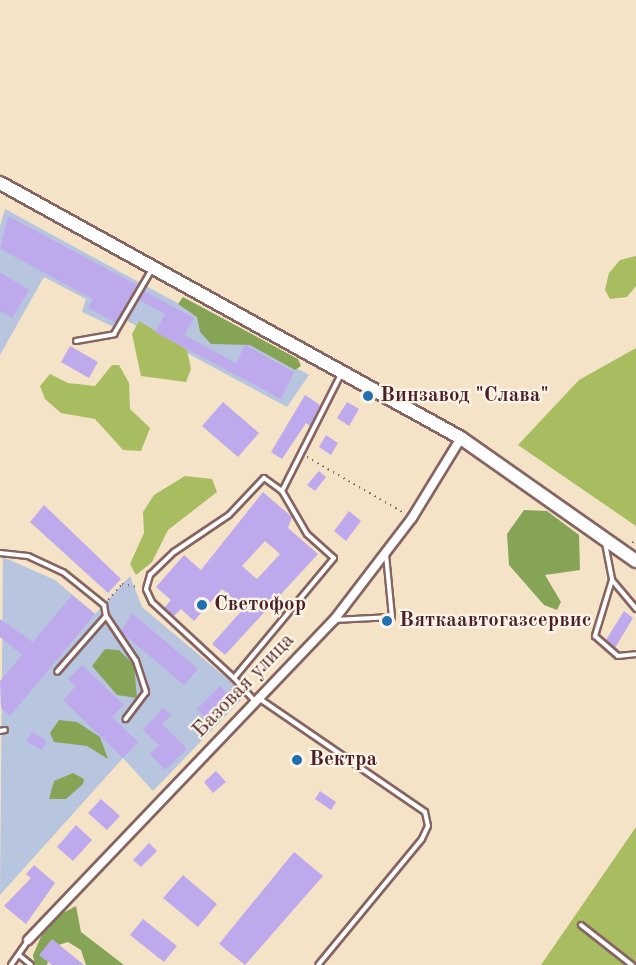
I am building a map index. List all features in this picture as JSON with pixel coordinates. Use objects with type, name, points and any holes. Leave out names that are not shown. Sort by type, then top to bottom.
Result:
[{"type":"main road","points":[[0,185],[154,265],[461,438],[636,561]]},
{"type":"street","name":"Базовая улица","points":[[28,940],[256,698],[333,620],[412,518],[461,438]]},
{"type":"lane","points":[[75,341],[114,334],[154,265]]},
{"type":"lane","points":[[282,491],[304,454],[343,372]]},
{"type":"lane","points":[[234,678],[334,558],[307,534],[282,491],[264,478],[229,515],[166,560],[150,575],[146,589],[152,602],[234,678],[256,698],[418,803],[428,826],[318,965]]},
{"type":"lane","points":[[604,539],[612,580],[595,636],[618,656],[636,654]]},
{"type":"lane","points":[[0,553],[28,556],[63,572],[104,605],[106,616],[136,662],[146,692],[126,719]]},
{"type":"lane","points":[[333,620],[392,617],[385,554]]},
{"type":"lane","points":[[612,580],[636,609]]},
{"type":"lane","points":[[57,672],[106,616]]},
{"type":"lane","points":[[581,925],[632,965]]},
{"type":"lane","points":[[11,965],[20,956],[28,940]]},
{"type":"lane","points":[[20,956],[30,965]]},
{"type":"path","points":[[304,454],[412,518]]},
{"type":"path","points":[[104,605],[122,584],[146,589]]},
{"type":"shaded area","points":[[5,209],[309,375],[287,407],[122,318],[116,328],[82,312],[86,299],[44,277],[0,355],[0,226]]},
{"type":"shaded area","points":[[3,557],[55,580],[95,614],[130,576],[142,607],[237,687],[241,700],[153,791],[123,758],[0,895]]},
{"type":"green space","points":[[636,256],[636,286],[627,297],[610,299],[605,290],[609,273],[620,260]]},
{"type":"green space","points":[[183,297],[298,359],[301,366],[295,370],[250,345],[211,344],[200,332],[197,317],[178,304]]},
{"type":"green space","points":[[139,321],[187,350],[191,369],[186,382],[141,376],[132,334]]},
{"type":"green space","points":[[636,348],[636,526],[518,445],[579,380]]},
{"type":"green space","points":[[112,365],[119,365],[129,383],[130,409],[150,428],[141,451],[123,450],[95,419],[61,413],[45,399],[40,386],[50,374],[68,383],[95,386]]},
{"type":"green space","points":[[185,476],[212,479],[217,492],[168,530],[152,562],[136,575],[130,564],[144,533],[143,512],[154,495]]},
{"type":"green space","points":[[524,510],[547,511],[579,535],[580,570],[545,575],[561,602],[557,610],[544,605],[509,565],[507,534]]},
{"type":"green space","points":[[105,649],[119,650],[134,665],[137,698],[117,695],[92,666]]},
{"type":"green space","points":[[59,720],[77,722],[100,737],[108,759],[87,746],[54,742],[50,733]]},
{"type":"green space","points":[[73,773],[84,779],[83,784],[66,799],[49,799],[54,781]]},
{"type":"green space","points":[[636,827],[636,965],[541,965]]},
{"type":"green space","points":[[76,906],[81,932],[124,965],[86,965],[81,950],[68,942],[52,947],[47,965],[35,965],[33,955],[43,932],[52,919]]},
{"type":"building","points":[[8,216],[137,285],[116,323],[88,308],[93,299],[0,249]]},
{"type":"building","points":[[0,272],[29,290],[12,318],[0,311]]},
{"type":"building","points":[[144,291],[194,318],[184,335],[236,363],[245,345],[294,372],[281,399],[155,332],[165,314],[139,300]]},
{"type":"building","points":[[70,346],[98,362],[89,378],[61,362]]},
{"type":"building","points":[[305,395],[320,405],[310,426],[306,423],[282,459],[271,452]]},
{"type":"building","points":[[223,402],[259,433],[238,457],[202,426]]},
{"type":"building","points":[[347,402],[359,409],[349,426],[337,418]]},
{"type":"building","points":[[326,435],[338,443],[331,455],[319,447]]},
{"type":"building","points":[[319,471],[326,477],[315,491],[307,485]]},
{"type":"building","points":[[263,492],[292,517],[288,528],[318,554],[225,655],[212,644],[244,608],[222,589],[194,621],[181,609],[174,616],[164,608],[171,600],[156,587],[184,555],[201,570]],"holes":[[[265,541],[280,554],[257,579],[242,566]]]},
{"type":"building","points":[[44,505],[121,579],[108,593],[30,522]]},
{"type":"building","points":[[349,511],[361,521],[346,541],[334,531]]},
{"type":"building","points":[[72,595],[95,614],[10,716],[1,708],[0,681],[22,655],[0,637],[0,619],[33,642]]},
{"type":"building","points":[[624,611],[633,618],[615,648],[606,640]]},
{"type":"building","points":[[132,613],[198,669],[184,685],[121,632]]},
{"type":"building","points":[[82,665],[124,705],[112,717],[138,742],[123,758],[63,700],[76,686],[68,679]]},
{"type":"building","points":[[220,686],[233,699],[210,722],[197,709]]},
{"type":"building","points":[[163,708],[171,715],[162,724],[187,749],[165,770],[150,754],[159,745],[143,730]]},
{"type":"building","points":[[32,732],[47,741],[42,750],[26,741]]},
{"type":"building","points":[[216,771],[226,782],[213,793],[204,782]]},
{"type":"building","points":[[320,791],[336,802],[331,810],[315,799]]},
{"type":"building","points":[[101,799],[120,816],[107,830],[88,813]]},
{"type":"building","points":[[76,825],[92,840],[73,861],[57,847]]},
{"type":"building","points":[[149,843],[157,851],[141,867],[133,860]]},
{"type":"building","points":[[294,852],[323,876],[245,965],[219,944]]},
{"type":"building","points":[[34,865],[55,883],[26,924],[4,906],[31,878],[26,874]]},
{"type":"building","points":[[183,875],[217,904],[198,927],[163,898]]},
{"type":"building","points":[[143,919],[177,946],[164,962],[130,935]]},
{"type":"building","points":[[52,939],[84,965],[52,965],[39,955]]},
{"type":"place","name":"Винзавод \"Слава\"","points":[[368,396]]},
{"type":"place","name":"Светофор","points":[[202,605]]},
{"type":"place","name":"Вяткаавтогазсервис","points":[[387,621]]},
{"type":"place","name":"Вектра","points":[[297,760]]}]
